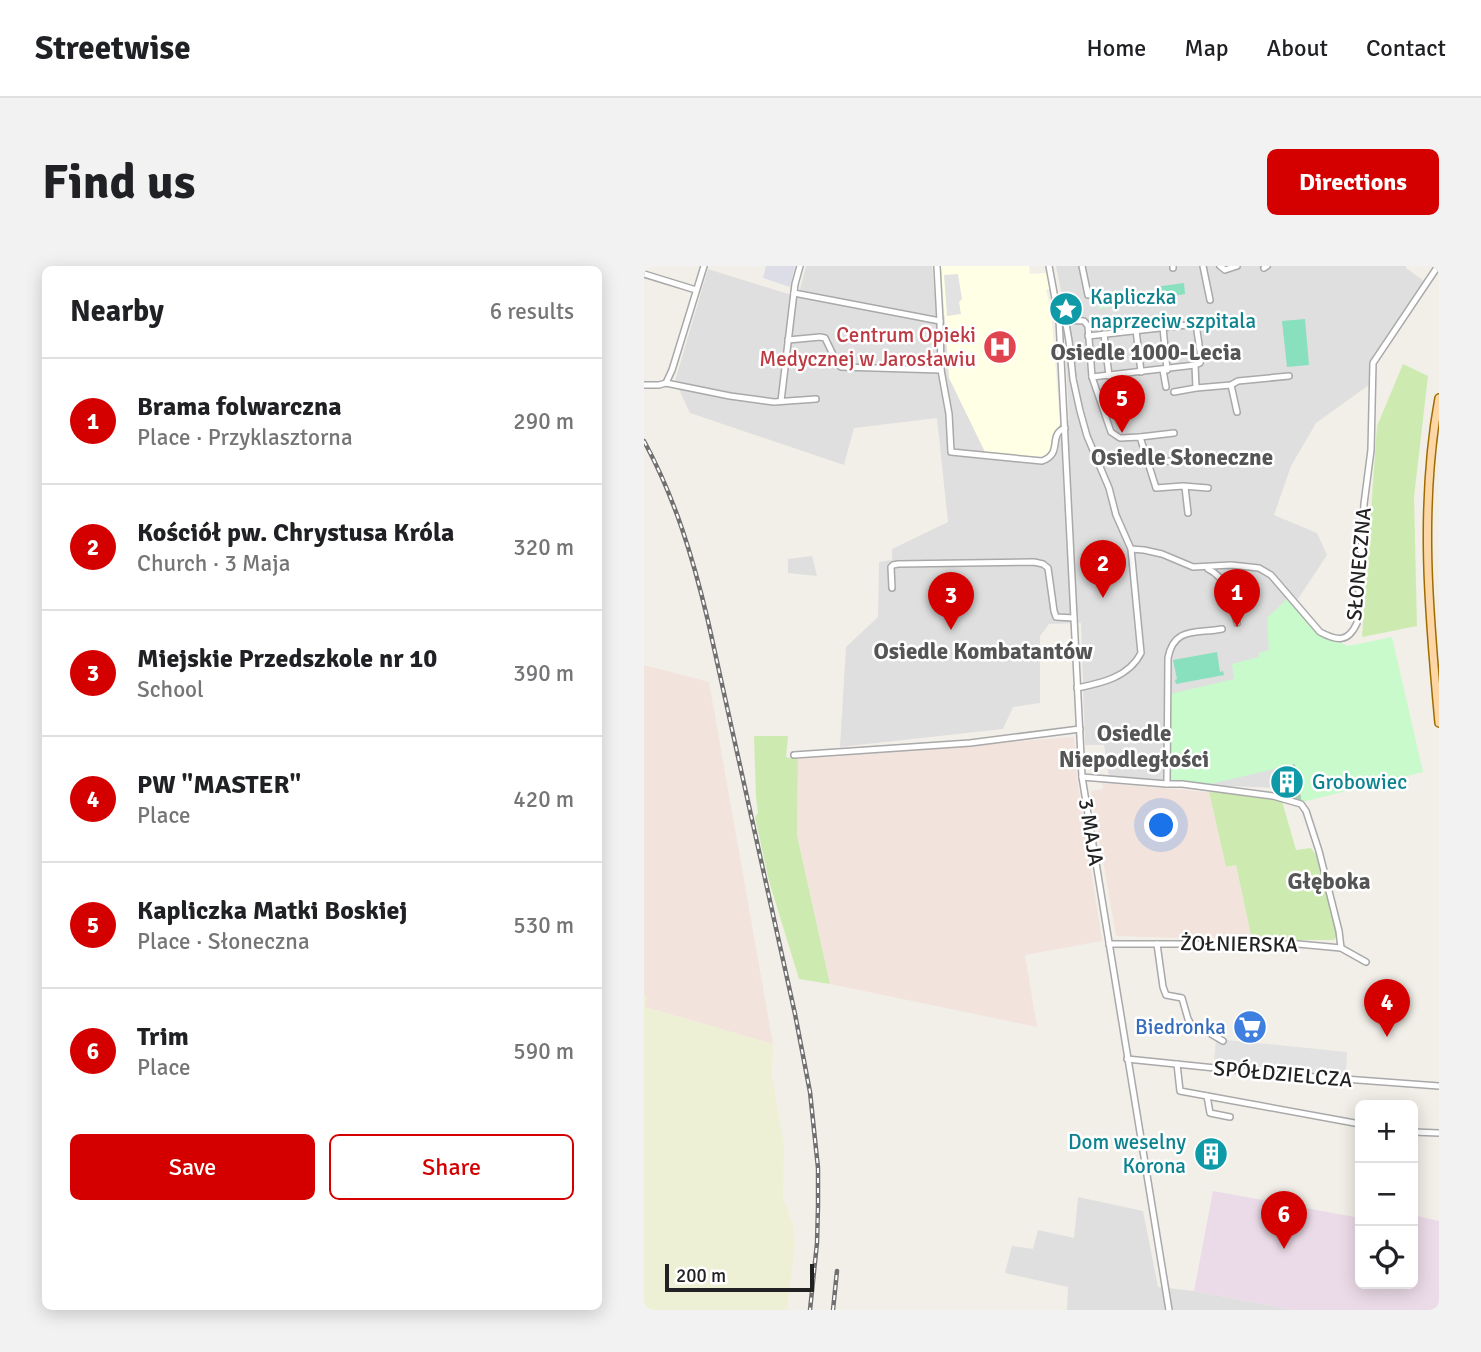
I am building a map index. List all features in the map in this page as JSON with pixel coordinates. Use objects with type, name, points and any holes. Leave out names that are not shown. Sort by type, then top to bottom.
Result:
[{"type":"main road","points":[[1439,398],[1433,432],[1427,515],[1429,602],[1439,723]]},
{"type":"street","points":[[666,383],[704,266]]},
{"type":"street","points":[[781,401],[795,284],[800,266]]},
{"type":"street","points":[[937,266],[941,370],[949,414],[951,452],[1042,461],[1054,454],[1056,434],[1065,428]]},
{"type":"street","name":"3 MAJA","points":[[1049,266],[1059,320],[1082,777],[1169,1310]]},
{"type":"street","points":[[1082,266],[1088,295]]},
{"type":"street","points":[[1203,266],[1210,300]]},
{"type":"street","points":[[1220,266],[1225,270],[1237,266]]},
{"type":"street","name":"SŁONECZNA","points":[[1131,550],[1156,552],[1193,567],[1231,565],[1259,568],[1271,575],[1320,632],[1338,639],[1349,636],[1357,624],[1364,504],[1371,450],[1373,363],[1438,266]]},
{"type":"street","points":[[644,274],[696,290]]},
{"type":"street","points":[[794,293],[940,321]]},
{"type":"street","points":[[1059,320],[1084,321],[1088,326],[1092,377],[1111,432],[1120,438],[1174,433]]},
{"type":"street","points":[[1059,320],[1066,324],[1073,379],[1087,436],[1131,550],[1141,653],[1127,671],[1100,684],[1077,688]]},
{"type":"street","points":[[1088,336],[1196,324],[1201,358],[1200,363],[1195,365],[1092,377]]},
{"type":"street","points":[[1163,327],[1166,387]]},
{"type":"street","points":[[1136,330],[1141,372]]},
{"type":"street","points":[[1104,334],[1109,376]]},
{"type":"street","points":[[788,340],[825,338],[841,368],[941,370]]},
{"type":"street","points":[[1195,365],[1196,388]]},
{"type":"street","points":[[1174,392],[1289,376]]},
{"type":"street","points":[[644,385],[666,383],[730,396],[781,401],[816,399]]},
{"type":"street","points":[[1231,385],[1237,412]]},
{"type":"street","points":[[1140,438],[1156,488],[1208,488]]},
{"type":"street","points":[[1148,463],[1224,456],[1224,459]]},
{"type":"street","points":[[1185,487],[1188,513]]},
{"type":"street","points":[[892,588],[893,565],[1034,562],[1048,568],[1056,617],[1074,618]]},
{"type":"street","points":[[1205,567],[1217,573],[1223,580],[1237,623]]},
{"type":"street","points":[[1167,784],[1170,647],[1174,641],[1191,633],[1222,629]]},
{"type":"street","points":[[794,755],[970,743],[1080,729]]},
{"type":"street","points":[[1082,777],[1182,784],[1273,796],[1301,804],[1306,811],[1318,851],[1341,948]]},
{"type":"street","name":"ŻOŁNIERSKA","points":[[1109,944],[1298,944],[1341,948],[1366,961]]},
{"type":"street","points":[[1157,944],[1166,995],[1182,998],[1193,1027],[1223,1041]]},
{"type":"street","name":"SPÓŁDZIELCZA","points":[[1127,1059],[1262,1073],[1439,1086]]},
{"type":"street","points":[[1177,1064],[1180,1091],[1355,1123]]},
{"type":"street","points":[[1207,1096],[1210,1113],[1230,1117]]},
{"type":"street","points":[[1418,1132],[1439,1133]]},
{"type":"shaded area","points":[[766,266],[795,266],[790,287],[763,278]]},
{"type":"shaded area","points":[[806,266],[932,266],[937,315],[945,316],[949,378],[1047,456],[1060,423],[1069,420],[1063,301],[1056,266],[1406,266],[1424,281],[1370,361],[1369,385],[1316,423],[1291,466],[1274,515],[1317,533],[1327,555],[1298,599],[1269,621],[1278,680],[1280,788],[1182,784],[1109,776],[1104,745],[1085,745],[1081,623],[1049,624],[1040,636],[1040,703],[1013,707],[1003,729],[840,747],[846,647],[878,617],[879,562],[892,560],[892,549],[948,522],[937,418],[854,428],[844,465],[690,413],[675,381],[708,269],[798,297]]},
{"type":"shaded area","name":"Centrum Opieki Medycznej w Jarosławiu","points":[[941,266],[1029,266],[1030,274],[1047,273],[1050,289],[1046,290],[1051,310],[1060,423],[1047,456],[1038,459],[985,452],[949,378]]},
{"type":"shaded area","points":[[958,274],[962,299],[959,302],[961,314],[947,316],[944,275]]},
{"type":"shaded area","points":[[812,556],[817,576],[788,573],[788,559]]},
{"type":"shaded area","points":[[644,665],[709,682],[773,1044],[645,1007]]},
{"type":"shaded area","points":[[1074,737],[1077,778],[1102,941],[1025,955],[1037,1027],[830,984],[797,835],[798,759]]},
{"type":"shaded area","points":[[1295,764],[1302,802],[1285,799],[1278,768]]},
{"type":"shaded area","points":[[1102,783],[1209,792],[1226,867],[1236,865],[1252,940],[1116,936],[1091,791],[1103,789]]},
{"type":"shaded area","points":[[644,994],[647,996],[645,1007],[773,1044],[772,1076],[784,1145],[783,1198],[793,1225],[795,1247],[787,1310],[644,1310]]},
{"type":"shaded area","points":[[1216,1039],[1347,1052],[1346,1075],[1214,1062]]},
{"type":"shaded area","points":[[1213,1191],[1355,1217],[1355,1289],[1418,1289],[1418,1216],[1439,1221],[1439,1310],[1294,1310],[1194,1291]]},
{"type":"shaded area","points":[[1078,1197],[1143,1211],[1158,1287],[1294,1310],[1067,1310],[1068,1287],[1005,1273],[1012,1246],[1033,1249],[1038,1230],[1074,1238]]},
{"type":"green space","points":[[1184,283],[1185,294],[1156,299],[1155,287]]},
{"type":"green space","points":[[1124,291],[1126,304],[1099,309],[1097,296]]},
{"type":"green space","points":[[1305,319],[1309,365],[1287,367],[1282,321]]},
{"type":"green space","points":[[1403,364],[1428,376],[1414,497],[1417,626],[1362,637],[1377,426]]},
{"type":"green space","points":[[1287,599],[1317,632],[1348,646],[1392,637],[1423,772],[1302,802],[1295,764],[1206,785],[1169,781],[1170,694],[1234,679],[1232,664],[1259,657],[1259,653],[1269,650],[1267,618]]},
{"type":"green space","points":[[1217,652],[1220,672],[1223,671],[1224,675],[1176,684],[1173,660]]},
{"type":"green space","points":[[754,736],[788,736],[786,757],[798,759],[797,835],[830,984],[799,979],[769,881],[755,817],[758,813]]},
{"type":"green space","points":[[1209,792],[1243,794],[1282,801],[1296,850],[1311,848],[1316,855],[1337,935],[1334,940],[1252,940],[1236,865],[1226,867]]},
{"type":"railway","points":[[644,441],[674,506],[708,621],[810,1092],[818,1168],[817,1243],[810,1310]]},
{"type":"railway","points":[[833,1310],[837,1271]]},
{"type":"place","name":"Kapliczka naprzeciw szpitala","points":[[1066,309]]},
{"type":"place","name":"Centrum Opieki Medycznej w Jarosławiu","points":[[1000,347]]},
{"type":"place","name":"Kapliczka Matki Boskiej","points":[[1122,433]]},
{"type":"place","name":"Kościół pw. Chrystusa Króla","points":[[1103,598]]},
{"type":"place","name":"Brama folwarczna","points":[[1237,627]]},
{"type":"place","name":"Miejskie Przedszkole nr 10","points":[[951,630]]},
{"type":"place","name":"Grobowiec","points":[[1287,782]]},
{"type":"place","name":"Biedronka","points":[[1250,1027]]},
{"type":"place","name":"PW \"MASTER\"","points":[[1387,1037]]},
{"type":"place","name":"Dom weselny Korona","points":[[1211,1154]]},
{"type":"place","name":"Trim","points":[[1284,1249]]},
{"type":"district","name":"Osiedle 1000-Lecia","points":[[1146,352]]},
{"type":"district","name":"Osiedle Słoneczne","points":[[1182,457]]},
{"type":"district","name":"Osiedle Kombatantów","points":[[983,651]]},
{"type":"district","name":"Osiedle Niepodległości","points":[[1134,746]]},
{"type":"district","name":"Głęboka","points":[[1329,881]]}]
